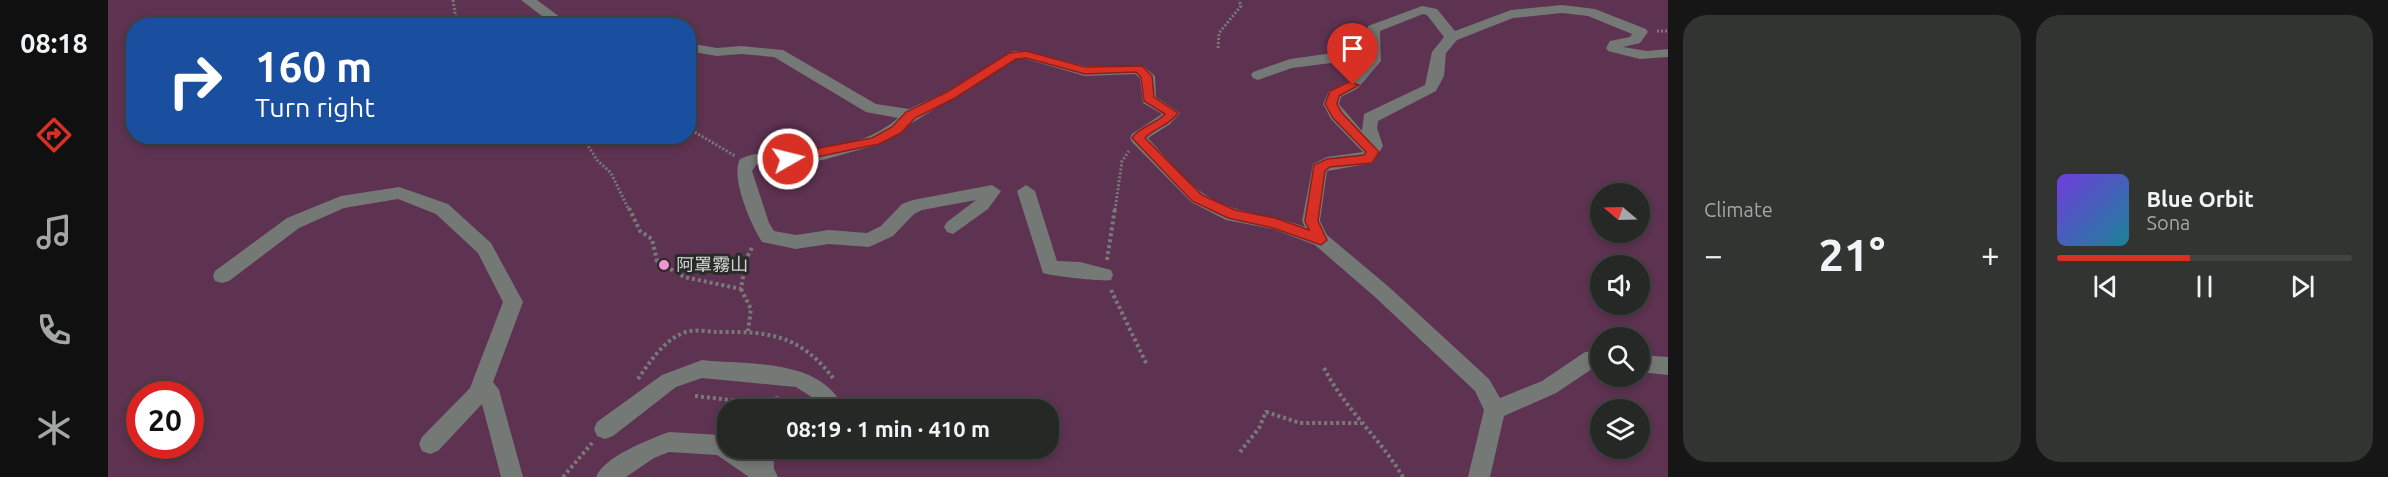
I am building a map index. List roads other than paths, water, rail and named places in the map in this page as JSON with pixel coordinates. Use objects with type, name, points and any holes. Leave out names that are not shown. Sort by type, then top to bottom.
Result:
[{"type":"street","points":[[528,0],[554,18]]},
{"type":"street","points":[[1544,0],[1562,9],[1590,12],[1641,32],[1635,40],[1615,44],[1613,48],[1622,52],[1642,55],[1668,53]]},
{"type":"street","points":[[1321,240],[1311,221],[1319,168],[1327,163],[1367,159],[1375,146],[1369,128],[1370,118],[1431,88],[1436,76],[1439,52],[1452,37],[1511,14],[1555,12],[1562,9]]},
{"type":"street","points":[[1373,152],[1337,115],[1331,104],[1334,94],[1353,85],[1374,61],[1373,28],[1422,10],[1432,12],[1452,37]]},
{"type":"street","points":[[696,48],[717,52],[741,50],[778,53],[808,74],[872,108],[911,115]]},
{"type":"street","points":[[953,227],[982,205],[992,191],[919,204],[908,209],[887,231],[869,240],[829,237],[796,242],[768,237],[760,224],[744,171],[746,163],[755,157],[788,159],[814,156],[875,141],[896,130],[911,115],[951,95],[1013,56],[1026,55],[1085,70],[1138,69],[1147,76],[1148,99],[1172,113],[1163,123],[1148,128],[1138,138],[1197,198],[1232,215],[1275,223],[1321,240],[1382,292],[1482,385],[1495,410],[1479,477]]},
{"type":"street","points":[[1258,75],[1290,64],[1333,58],[1362,74]]},
{"type":"street","points":[[1026,191],[1037,219],[1050,268],[1080,269],[1104,275]]},
{"type":"street","points":[[222,276],[293,223],[341,202],[399,193],[442,209],[485,248],[513,302],[478,394],[430,444]]},
{"type":"street","points":[[1495,410],[1549,387],[1590,359]]},
{"type":"street","points":[[1650,365],[1668,366]]},
{"type":"street","points":[[605,429],[669,381],[702,369],[800,379],[820,392],[826,399]]},
{"type":"street","points":[[478,394],[489,390],[512,477]]},
{"type":"street","points":[[607,477],[646,451],[669,442],[721,445],[765,475]]},
{"type":"street","points":[[763,459],[765,475]]},
{"type":"place","name":"阿罩霧山","points":[[664,265]]}]
